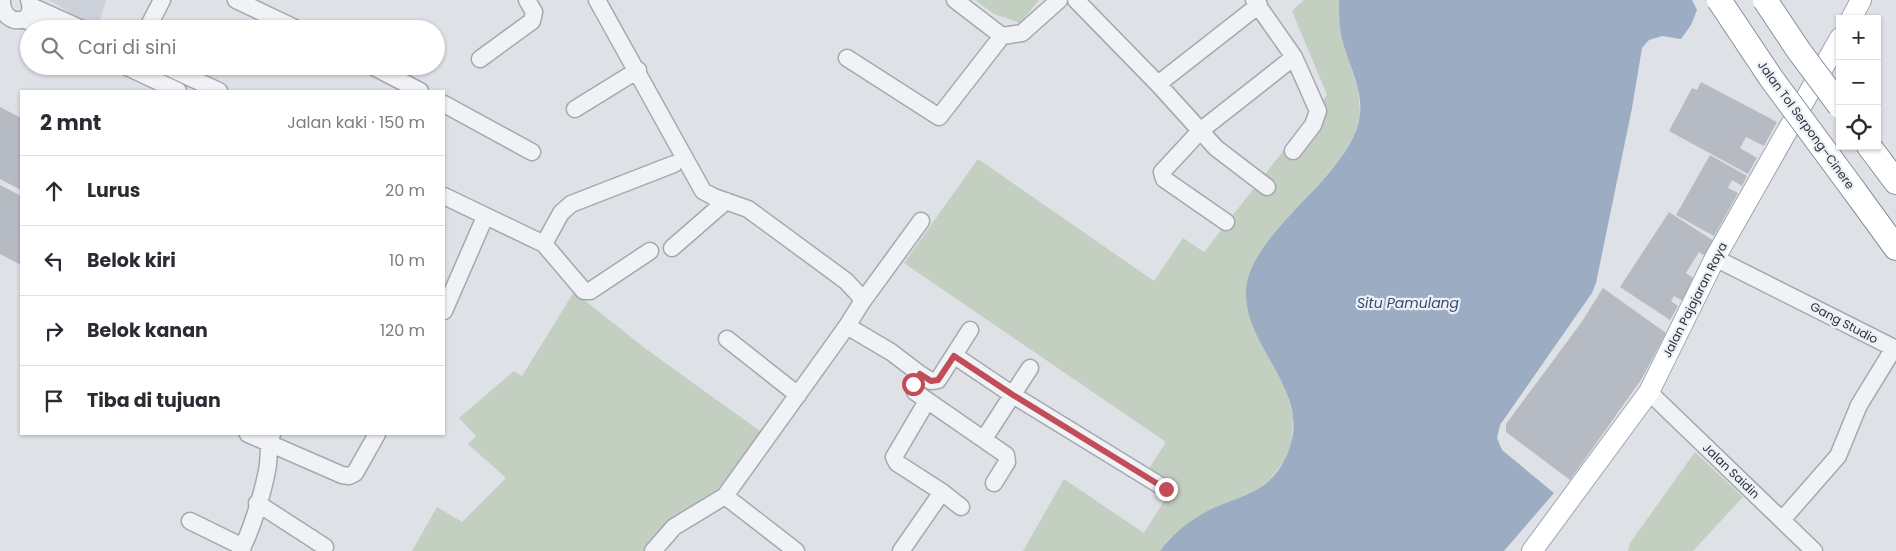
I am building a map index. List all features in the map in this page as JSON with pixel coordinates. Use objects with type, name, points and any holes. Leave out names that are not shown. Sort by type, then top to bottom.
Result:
[{"type":"highway","name":"Jalan Tol Serpong–Cinere","points":[[1719,0],[1771,78],[1896,248]]},
{"type":"highway","points":[[1765,0],[1798,51],[1839,105]]},
{"type":"highway","points":[[1873,151],[1896,182]]},
{"type":"main road","points":[[1852,15],[1861,0]]},
{"type":"main road","name":"Jalan Pajajaran Raya","points":[[1532,551],[1648,392],[1715,258],[1836,45]]},
{"type":"street","points":[[152,20],[162,0]]},
{"type":"street","points":[[236,0],[278,20]]},
{"type":"street","points":[[480,59],[532,21],[534,12],[527,0]]},
{"type":"street","points":[[598,0],[608,22],[638,70],[703,191],[748,209],[846,281],[859,295],[862,302]]},
{"type":"street","points":[[955,0],[1002,36]]},
{"type":"street","points":[[848,58],[939,117],[1002,36],[1022,33],[1059,0]]},
{"type":"street","points":[[1076,0],[1158,84],[1200,131],[1228,158],[1266,187]]},
{"type":"street","points":[[1,1],[2,12],[9,20],[19,22],[20,20]]},
{"type":"street","points":[[1158,84],[1256,3],[1294,58],[1318,111],[1316,121],[1294,151]]},
{"type":"street","points":[[20,20],[28,8]]},
{"type":"street","points":[[28,8],[37,20]]},
{"type":"street","points":[[28,8],[59,20]]},
{"type":"street","points":[[1226,222],[1181,192],[1162,176],[1164,167],[1200,131],[1294,58]]},
{"type":"street","points":[[575,109],[638,70]]},
{"type":"street","points":[[144,75],[176,90]]},
{"type":"street","points":[[184,75],[217,90]]},
{"type":"street","points":[[389,75],[418,90]]},
{"type":"street","points":[[445,105],[532,152]]},
{"type":"street","points":[[544,244],[560,213],[570,204],[674,164]]},
{"type":"street","points":[[445,197],[544,244],[578,287],[584,291],[590,291],[650,251]]},
{"type":"street","points":[[672,248],[726,201]]},
{"type":"street","points":[[445,308],[485,217]]},
{"type":"street","points":[[653,551],[674,527],[725,496],[921,221]]},
{"type":"street","name":"Gang Studio","points":[[1715,258],[1894,348],[1859,405],[1838,456],[1782,520]]},
{"type":"street","points":[[847,326],[891,352],[931,381],[938,380],[970,330]]},
{"type":"street","points":[[727,339],[798,395]]},
{"type":"street","points":[[954,356],[1013,395],[1166,489]]},
{"type":"street","points":[[987,434],[1030,368]]},
{"type":"street","points":[[920,374],[913,384],[913,388],[927,401],[1006,455],[1007,462],[994,483]]},
{"type":"street","name":"Jalan Saidin","points":[[1648,392],[1814,551]]},
{"type":"street","points":[[927,401],[894,458],[897,463],[942,492],[961,507]]},
{"type":"street","points":[[253,435],[277,440],[342,475],[349,476],[356,473],[376,435]]},
{"type":"street","points":[[190,521],[242,549],[277,440]]},
{"type":"street","points":[[901,551],[942,492]]},
{"type":"street","points":[[725,496],[793,550]]},
{"type":"street","points":[[257,503],[325,547]]},
{"type":"shaded area","points":[[49,0],[106,0],[100,20],[82,20]]},
{"type":"green space","points":[[975,0],[1039,0],[1020,23],[994,14]]},
{"type":"green space","points":[[1304,0],[1339,0],[1341,34],[1358,90],[1360,114],[1355,134],[1340,160],[1274,235],[1266,352],[1286,389],[1293,417],[1292,444],[1284,461],[1270,479],[1252,494],[1223,504],[1169,539],[1160,551],[1023,551],[1064,479],[1144,533],[1171,490],[1147,472],[1166,442],[904,263],[978,159],[1154,281],[1183,238],[1204,252],[1327,95],[1292,11]]},
{"type":"green space","points":[[574,292],[646,349],[768,437],[723,494],[648,551],[412,551],[437,507],[462,522],[506,478],[468,444],[476,436],[459,418],[514,371],[522,376]]},
{"type":"green space","points":[[1695,452],[1743,497],[1693,551],[1628,551],[1630,543]]},
{"type":"water","name":"Situ Pamulang","points":[[1339,0],[1692,0],[1697,10],[1691,25],[1681,39],[1662,36],[1649,40],[1642,48],[1632,108],[1596,283],[1592,293],[1500,425],[1497,438],[1502,450],[1554,493],[1504,551],[1160,551],[1173,536],[1193,520],[1211,509],[1257,490],[1267,482],[1277,472],[1285,459],[1293,436],[1293,415],[1288,395],[1258,338],[1250,318],[1246,297],[1250,274],[1261,251],[1339,160],[1353,137],[1360,114],[1359,94],[1343,44],[1339,21]]},
{"type":"building","points":[[1701,82],[1777,122],[1764,146],[1746,137],[1740,148],[1757,158],[1748,174],[1669,131],[1692,88],[1697,90]]},
{"type":"building","points":[[0,107],[20,117],[20,189],[0,179]]},
{"type":"building","points":[[1710,155],[1747,176],[1742,186],[1732,180],[1728,188],[1738,193],[1714,236],[1676,215]]},
{"type":"building","points":[[0,185],[20,195],[20,264],[0,254]]},
{"type":"building","points":[[1669,212],[1717,243],[1707,257],[1699,252],[1686,273],[1696,280],[1683,301],[1674,296],[1671,301],[1678,306],[1670,320],[1620,287]]},
{"type":"building","points":[[1603,288],[1666,333],[1641,380],[1570,480],[1506,432],[1506,424],[1581,323]]},
{"type":"route","points":[[913,384],[920,374],[931,381],[938,380],[954,356],[1013,395],[1166,489]]}]
